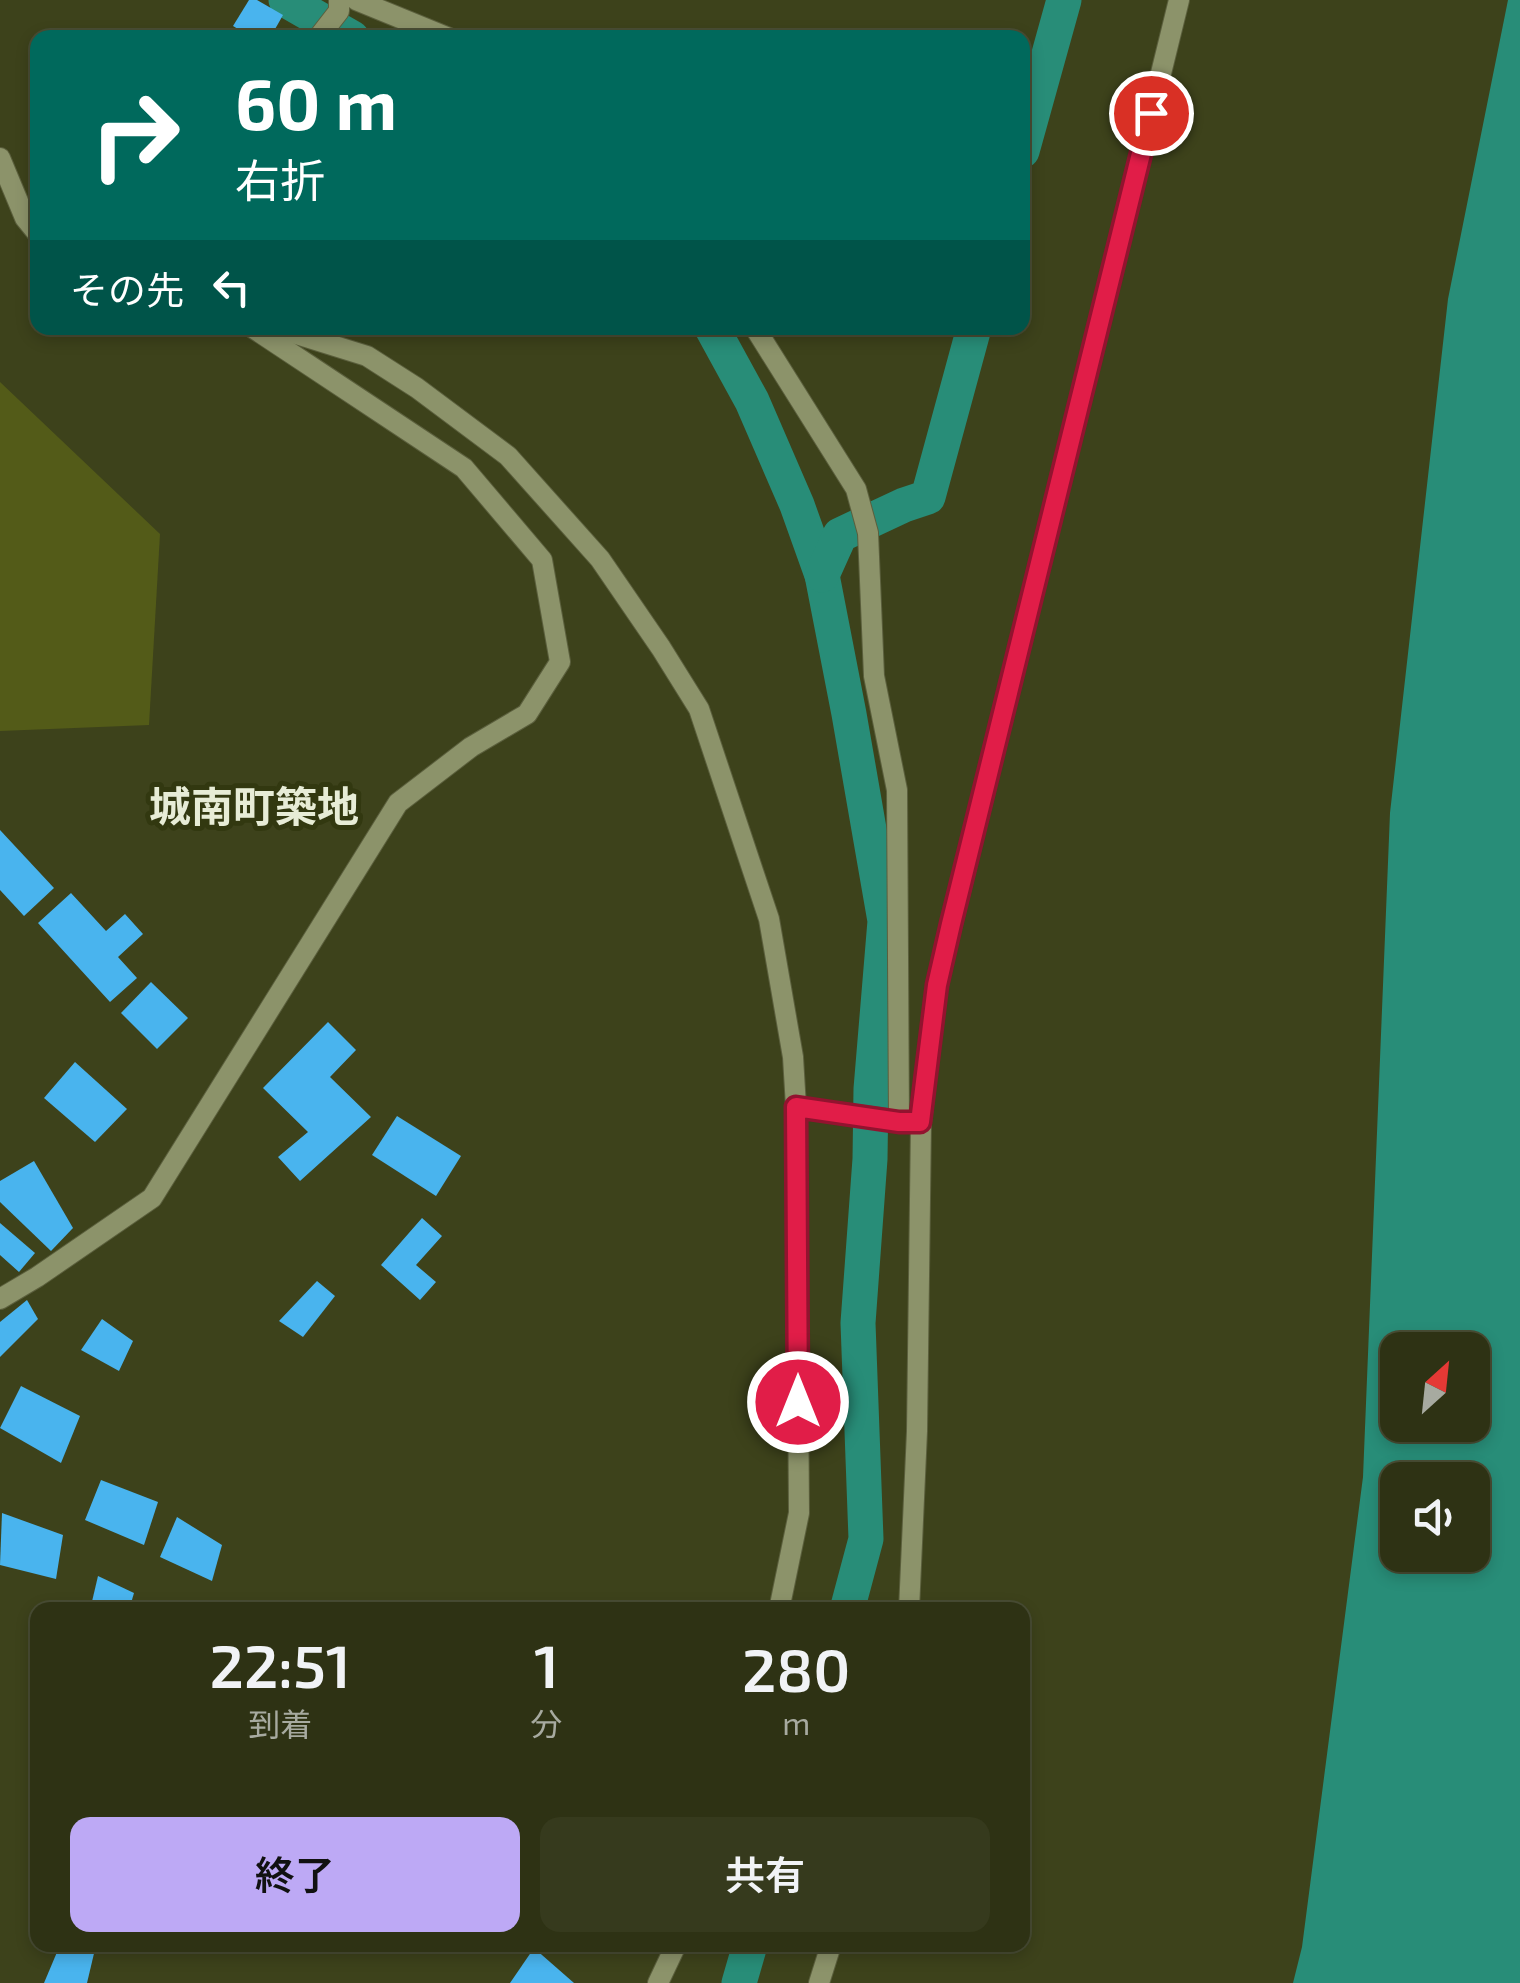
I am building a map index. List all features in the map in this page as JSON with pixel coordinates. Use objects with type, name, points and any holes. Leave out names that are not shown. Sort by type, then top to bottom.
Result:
[{"type":"street","points":[[325,30],[340,11],[339,0]]},
{"type":"street","points":[[356,0],[429,30]]},
{"type":"street","points":[[910,1122],[954,912],[1179,0]]},
{"type":"street","points":[[0,158],[30,224]]},
{"type":"street","points":[[0,1300],[152,1198],[398,803],[471,747],[526,714],[560,662],[542,560],[464,468],[264,335]]},
{"type":"street","points":[[300,335],[367,356],[508,456],[600,559],[699,709],[769,919],[792,1056],[796,1107],[799,1513],[781,1602]]},
{"type":"street","points":[[759,335],[856,489],[868,533],[874,676],[897,790],[910,1122],[917,1431],[909,1602]]},
{"type":"street","points":[[796,1107],[910,1122]]},
{"type":"street","points":[[658,1983],[673,1952]]},
{"type":"street","points":[[819,1983],[829,1952]]},
{"type":"green space","points":[[0,382],[160,534],[149,725],[0,731]]},
{"type":"water","points":[[1508,0],[1520,0],[1520,1983],[1293,1983],[1302,1947],[1363,1477],[1390,813],[1448,299]]},
{"type":"building","points":[[249,0],[257,0],[283,15],[275,30],[240,30],[233,26]]},
{"type":"building","points":[[0,830],[54,888],[24,916],[0,890]]},
{"type":"building","points":[[71,893],[106,931],[125,914],[143,934],[118,957],[137,978],[110,1002],[38,923]]},
{"type":"building","points":[[151,982],[188,1018],[157,1049],[121,1013]]},
{"type":"building","points":[[328,1022],[356,1050],[330,1077],[371,1117],[300,1181],[278,1157],[308,1132],[263,1088]]},
{"type":"building","points":[[75,1062],[127,1109],[95,1142],[44,1098]]},
{"type":"building","points":[[397,1116],[461,1156],[436,1196],[372,1155]]},
{"type":"building","points":[[34,1161],[73,1228],[51,1251],[0,1202],[0,1181]]},
{"type":"building","points":[[422,1218],[442,1236],[416,1265],[436,1282],[420,1300],[381,1265]]},
{"type":"building","points":[[0,1223],[35,1253],[19,1272],[0,1255]]},
{"type":"building","points":[[317,1281],[335,1296],[303,1337],[279,1321]]},
{"type":"building","points":[[27,1300],[38,1319],[0,1357],[0,1322]]},
{"type":"building","points":[[102,1319],[133,1341],[119,1371],[81,1350]]},
{"type":"building","points":[[21,1386],[80,1416],[61,1463],[0,1428]]},
{"type":"building","points":[[101,1480],[158,1502],[144,1545],[85,1520]]},
{"type":"building","points":[[2,1513],[63,1535],[56,1579],[0,1565]]},
{"type":"building","points":[[177,1517],[222,1545],[212,1581],[160,1557]]},
{"type":"building","points":[[98,1576],[134,1593],[131,1602],[92,1602]]},
{"type":"building","points":[[57,1952],[94,1952],[87,1983],[44,1983]]},
{"type":"building","points":[[531,1952],[539,1952],[574,1983],[510,1983]]},
{"type":"waterway","points":[[286,0],[338,30]]},
{"type":"waterway","points":[[1030,122],[1064,0]]},
{"type":"waterway","points":[[716,335],[752,401],[822,575],[885,921],[858,1323],[866,1539],[849,1602]]},
{"type":"waterway","points":[[822,575],[840,535],[928,497],[972,335]]},
{"type":"waterway","points":[[739,1983],[748,1952]]},
{"type":"district","name":"城南町築地","points":[[254,805]]},
{"type":"route","points":[[798,1402],[796,1107],[920,1122],[937,985],[1151,113]]}]
